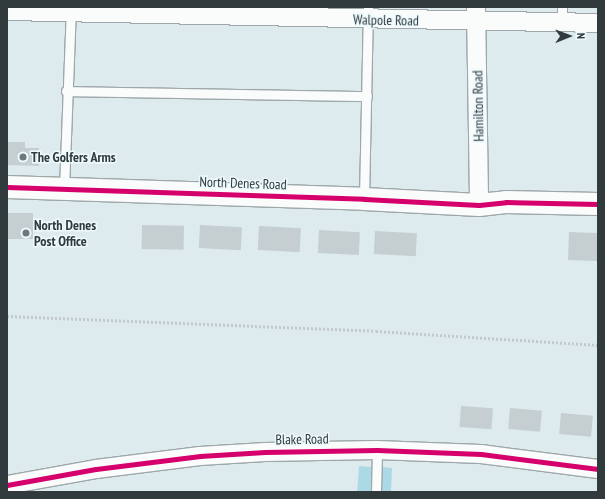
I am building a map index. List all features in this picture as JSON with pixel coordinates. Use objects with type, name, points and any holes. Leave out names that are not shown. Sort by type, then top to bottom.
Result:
[{"type":"street","name":"Walpole Road","points":[[7,11],[71,10],[562,15],[598,23]]},
{"type":"street","name":"Hamilton Road","points":[[476,14],[479,205]]},
{"type":"street","name":"North Denes Road","points":[[7,187],[364,199],[479,205],[506,202],[598,204]]},
{"type":"street","name":"Blake Road","points":[[7,485],[96,469],[200,456],[265,452],[377,450],[481,454],[598,468]]},
{"type":"lane","points":[[64,189],[66,91],[71,10]]},
{"type":"lane","points":[[364,199],[368,13]]},
{"type":"lane","points":[[66,91],[367,96]]},
{"type":"lane","points":[[376,492],[377,450]]},
{"type":"path","points":[[7,316],[368,331],[598,345]]},
{"type":"shaded area","points":[[359,466],[373,467],[371,492],[357,492]]},
{"type":"shaded area","points":[[380,468],[392,468],[391,492],[379,492]]},
{"type":"building","name":"The Golfers Arms","points":[[7,142],[25,142],[25,148],[39,148],[39,166],[7,165]]},
{"type":"building","points":[[7,213],[33,213],[33,239],[7,239]]},
{"type":"building","points":[[142,225],[184,226],[184,250],[142,249]]},
{"type":"building","points":[[200,225],[242,227],[241,250],[199,248]]},
{"type":"building","points":[[259,226],[301,228],[300,252],[258,250]]},
{"type":"building","points":[[319,230],[360,232],[359,255],[318,253]]},
{"type":"building","points":[[375,231],[417,233],[416,256],[374,254]]},
{"type":"building","points":[[569,232],[598,233],[597,261],[568,260]]},
{"type":"building","points":[[461,406],[493,408],[491,429],[460,427]]},
{"type":"building","points":[[510,408],[542,411],[540,432],[508,429]]},
{"type":"building","points":[[561,413],[593,416],[591,437],[559,434]]},
{"type":"cycle path","points":[[7,187],[364,199],[479,205],[506,202],[598,204]]},
{"type":"cycle path","points":[[7,485],[96,469],[200,456],[265,452],[377,450],[481,454],[598,469]]},
{"type":"place","name":"The Golfers Arms","points":[[23,157]]},
{"type":"place","name":"North Denes Post Office","points":[[26,233]]}]
